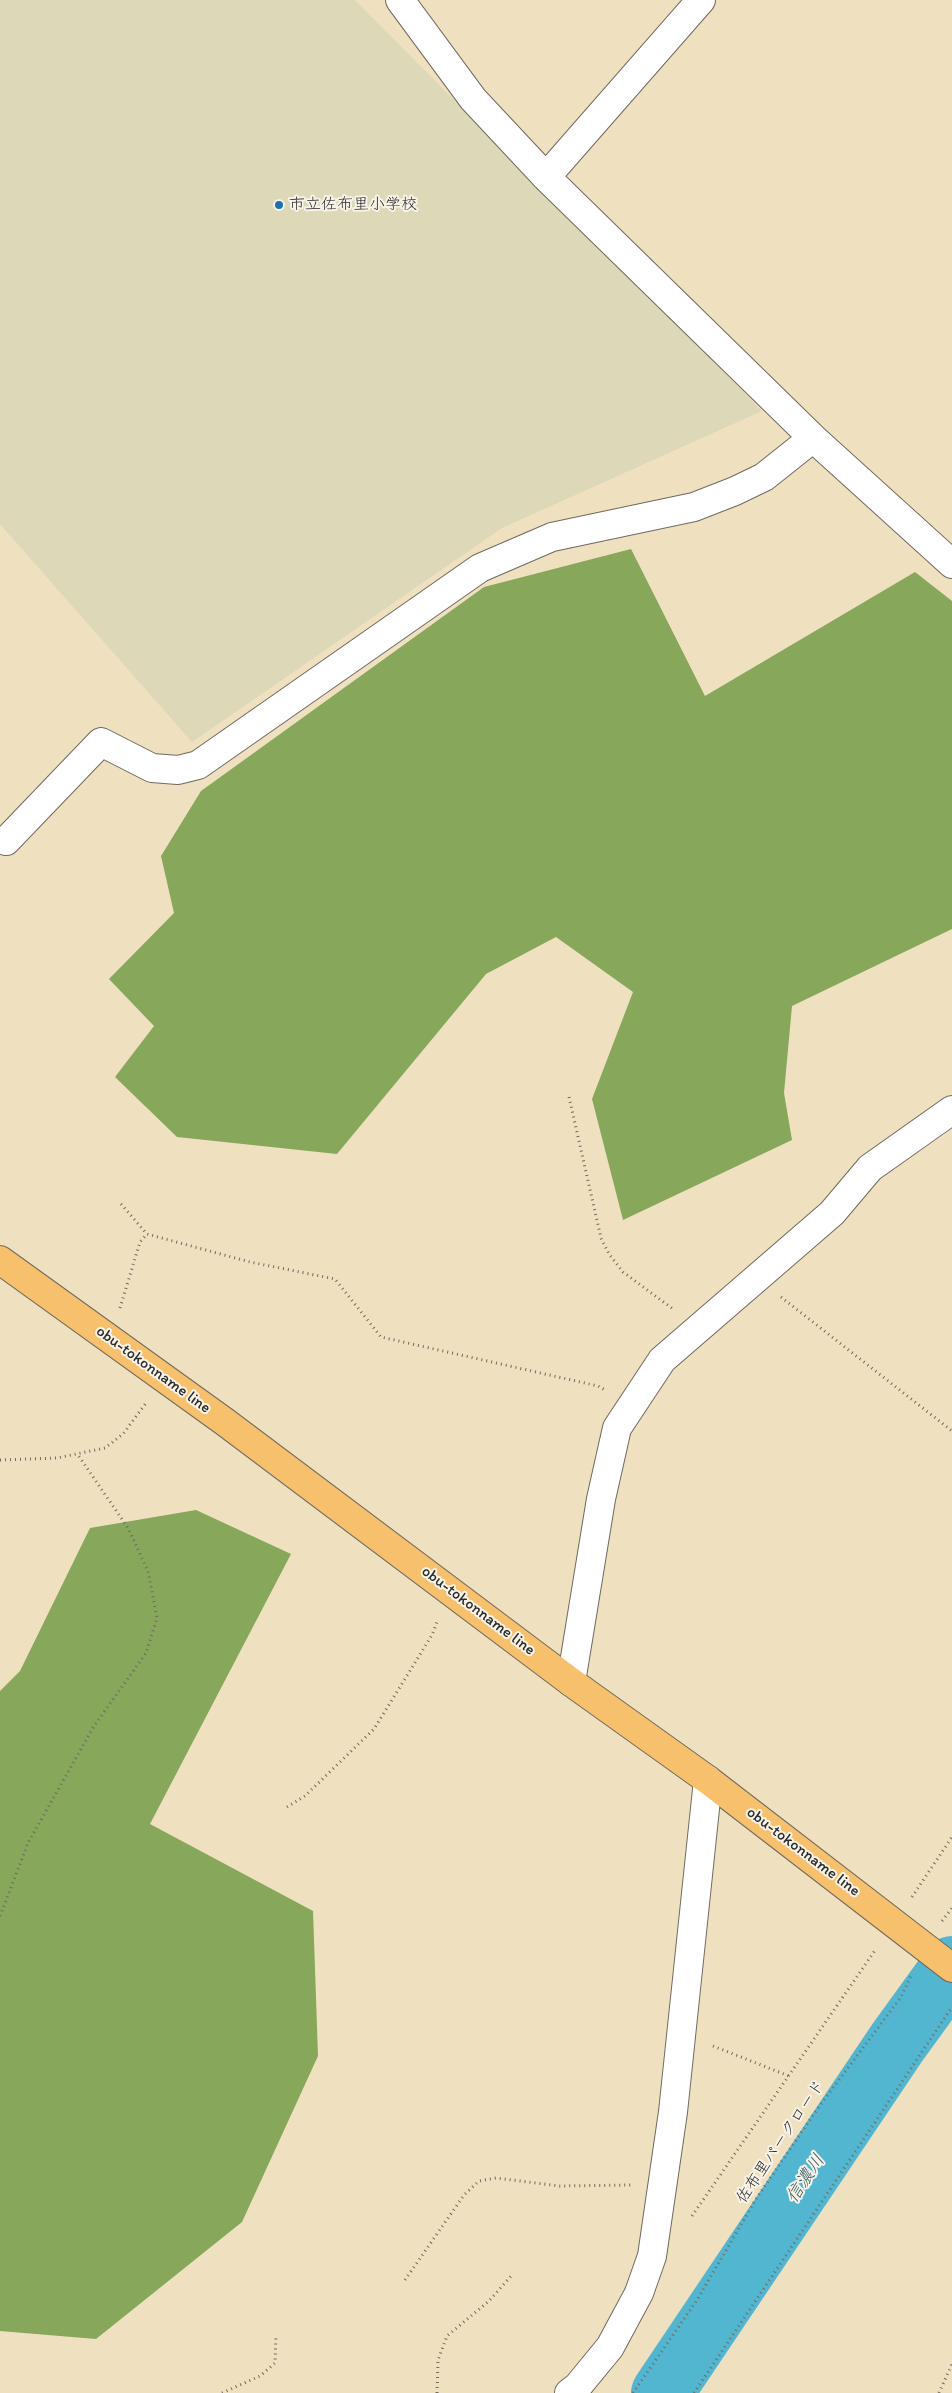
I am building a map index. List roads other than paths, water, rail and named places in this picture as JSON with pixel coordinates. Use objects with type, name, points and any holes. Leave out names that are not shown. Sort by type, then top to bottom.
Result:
[{"type":"main road","name":"obu-tokonname line","points":[[0,1260],[454,1592],[570,1682],[708,1780],[938,1956]]},
{"type":"street","points":[[400,0],[473,99],[546,176],[813,438],[952,564]]},
{"type":"street","points":[[546,176],[701,0]]},
{"type":"street","points":[[2,841],[101,742],[152,768],[178,770],[198,765],[480,568],[552,537],[694,507],[735,491],[764,477],[813,438]]},
{"type":"street","points":[[570,1682],[601,1499],[617,1428],[662,1360],[832,1213],[870,1168],[952,1110]]},
{"type":"street","points":[[569,2393],[578,2386],[610,2347],[639,2293],[652,2256],[673,2112],[708,1780]]},
{"type":"waterway","name":"信濃川","points":[[662,2393],[897,2043],[952,1967]]},
{"type":"place","name":"市立佐布里小学校","points":[[279,205]]}]
